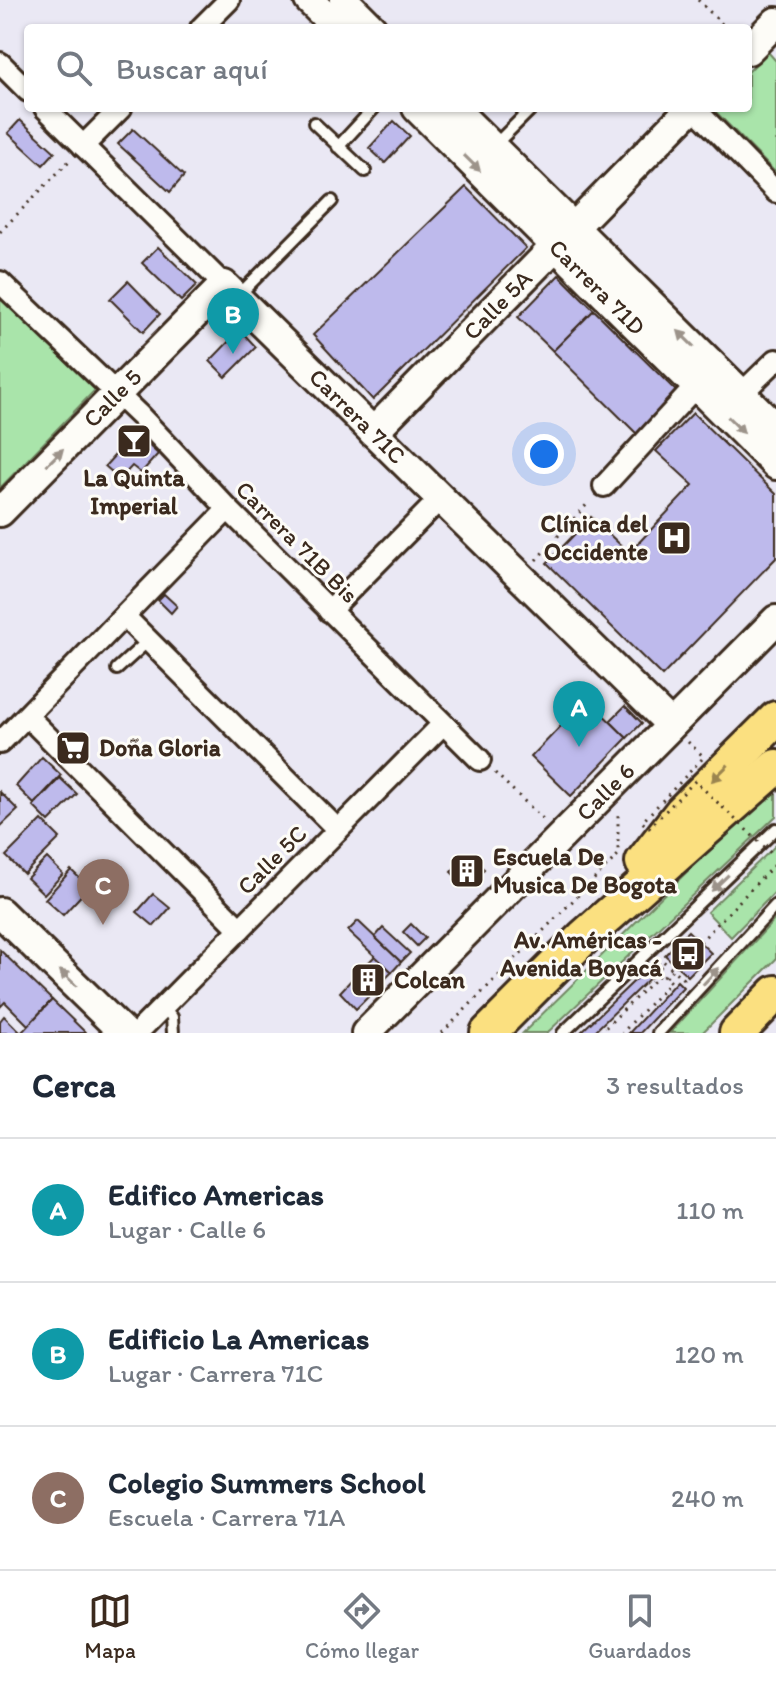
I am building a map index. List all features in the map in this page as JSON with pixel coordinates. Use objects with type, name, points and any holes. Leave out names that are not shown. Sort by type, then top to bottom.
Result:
[{"type":"highway","points":[[584,937],[682,812],[711,766],[776,719]]},
{"type":"highway","points":[[488,1033],[584,937],[776,767]]},
{"type":"highway","points":[[737,1033],[776,993]]},
{"type":"street","points":[[205,24],[229,0]]},
{"type":"street","points":[[309,0],[333,24]]},
{"type":"street","points":[[344,0],[368,24]]},
{"type":"street","points":[[752,46],[776,22]]},
{"type":"street","points":[[0,63],[24,87]]},
{"type":"street","name":"Carrera 71C","points":[[49,112],[671,725]]},
{"type":"street","points":[[83,146],[117,112]]},
{"type":"street","name":"Carrera 71D","points":[[422,112],[776,428]]},
{"type":"street","name":"Carrera 71D","points":[[457,112],[493,147],[565,237],[696,386],[776,465]]},
{"type":"street","name":"Calle 5A","points":[[373,432],[688,112]]},
{"type":"street","points":[[696,112],[776,192]]},
{"type":"street","name":"Carrera 71B Bis","points":[[0,282],[117,394],[480,760]]},
{"type":"street","name":"Calle 5","points":[[0,512],[117,394],[230,292]]},
{"type":"street","points":[[741,394],[776,360]]},
{"type":"street","points":[[604,486],[696,386]]},
{"type":"street","points":[[329,611],[440,499]]},
{"type":"street","points":[[0,743],[228,509]]},
{"type":"street","points":[[125,617],[338,830]]},
{"type":"street","name":"Calle 6","points":[[366,1033],[776,620]]},
{"type":"street","points":[[27,716],[240,929]]},
{"type":"street","name":"Calle 5C","points":[[137,1033],[443,724]]},
{"type":"street","points":[[0,912],[124,1033]]},
{"type":"lane","points":[[338,147],[370,112]]},
{"type":"lane","points":[[493,147],[528,112]]},
{"type":"lane","points":[[314,123],[365,171]]},
{"type":"lane","points":[[230,292],[332,201]]},
{"type":"lane","points":[[117,669],[149,640]]},
{"type":"lane","points":[[563,1033],[776,829]]},
{"type":"lane","points":[[658,1033],[776,905]]},
{"type":"lane","points":[[163,1007],[172,1017],[173,1033]]},
{"type":"path","points":[[698,0],[722,24]]},
{"type":"path","points":[[0,232],[83,146]]},
{"type":"path","points":[[520,577],[604,486]]},
{"type":"path","points":[[671,725],[711,766],[642,822],[649,828],[695,781],[776,860],[700,942]]},
{"type":"path","points":[[480,760],[560,836]]},
{"type":"path","points":[[442,1033],[618,855],[617,805]]},
{"type":"path","points":[[658,964],[662,960],[672,969],[683,979],[680,984]]},
{"type":"path","points":[[600,1033],[661,973],[676,965]]},
{"type":"path","points":[[622,1033],[672,983],[661,973]]},
{"type":"green space","points":[[768,52],[776,61],[776,173],[716,112],[752,112],[752,68]]},
{"type":"green space","points":[[0,297],[95,390],[0,488]]},
{"type":"green space","points":[[776,791],[776,816],[547,1033],[523,1033],[707,852]]},
{"type":"green space","points":[[776,845],[776,891],[731,937],[707,912]]},
{"type":"green space","points":[[776,918],[776,959],[702,1033],[670,1033]]},
{"type":"building","points":[[20,120],[55,152],[43,165],[8,133]]},
{"type":"building","points":[[394,121],[410,136],[385,163],[369,148]]},
{"type":"building","points":[[133,129],[184,176],[170,192],[118,144]]},
{"type":"building","points":[[466,187],[526,248],[373,400],[313,335]]},
{"type":"building","points":[[158,247],[197,285],[181,301],[142,263]]},
{"type":"building","points":[[559,275],[594,310],[553,351],[518,317]]},
{"type":"building","points":[[128,281],[160,314],[143,332],[110,299]]},
{"type":"building","points":[[594,310],[680,395],[639,436],[553,351]]},
{"type":"building","points":[[240,330],[256,347],[226,377],[210,361]]},
{"type":"building","name":"Clínica del Occidente","points":[[693,413],[776,494],[776,558],[662,676],[547,563],[591,517],[629,553],[693,485],[656,451]]},
{"type":"building","points":[[135,433],[158,454],[141,473],[132,466],[120,479],[105,466]]},
{"type":"building","points":[[164,594],[177,606],[171,613],[158,600]]},
{"type":"building","points":[[587,699],[627,738],[571,796],[531,757]]},
{"type":"building","points":[[625,706],[642,723],[627,738],[610,721]]},
{"type":"building","points":[[42,757],[61,775],[34,804],[16,786]]},
{"type":"building","points":[[60,778],[77,794],[49,822],[33,806]]},
{"type":"building","points":[[0,792],[18,810],[0,827]]},
{"type":"building","points":[[42,820],[60,838],[24,874],[6,856]]},
{"type":"building","name":"Escuela De Musica De Bogota","points":[[467,854],[484,869],[467,887],[451,872]]},
{"type":"building","points":[[47,858],[63,874],[44,894],[27,878]]},
{"type":"building","points":[[71,870],[89,887],[63,915],[45,899]]},
{"type":"building","points":[[153,894],[170,908],[154,926],[137,912]]},
{"type":"building","points":[[358,921],[401,962],[392,972],[348,931]]},
{"type":"building","points":[[411,924],[425,938],[417,946],[403,932]]},
{"type":"building","points":[[383,928],[410,953],[401,962],[375,937]]},
{"type":"building","name":"Av. Américas - Avenida Boyacá","points":[[688,931],[711,953],[688,976],[665,955]]},
{"type":"building","points":[[0,950],[52,1000],[28,1025],[5,1002],[0,1007]]},
{"type":"building","points":[[375,956],[392,972],[380,984],[364,967]]},
{"type":"building","name":"Av. Américas - Avenida Boyacá","points":[[655,961],[661,967],[593,1033],[580,1033]]},
{"type":"building","name":"Colcan","points":[[364,967],[380,984],[372,993],[355,976]]},
{"type":"building","points":[[355,976],[372,993],[356,1009],[340,992]]},
{"type":"building","name":"Av. Américas - Avenida Boyacá","points":[[677,981],[683,987],[640,1033],[629,1033]]},
{"type":"building","points":[[52,1000],[86,1033],[21,1033]]},
{"type":"building","points":[[4,1016],[21,1033],[0,1033],[0,1021]]},
{"type":"place","name":"Edificio La Americas","points":[[233,354]]},
{"type":"place","name":"La Quinta Imperial","points":[[134,441]]},
{"type":"place","name":"Clínica del Occidente","points":[[674,538]]},
{"type":"place","name":"Edifico Americas","points":[[579,747]]},
{"type":"place","name":"Doña Gloria","points":[[73,748]]},
{"type":"place","name":"Escuela De Musica De Bogota","points":[[467,871]]},
{"type":"place","name":"Colegio Summers School","points":[[103,925]]},
{"type":"place","name":"Av. Américas - Avenida Boyacá","points":[[688,954]]},
{"type":"place","name":"Colcan","points":[[368,980]]}]
